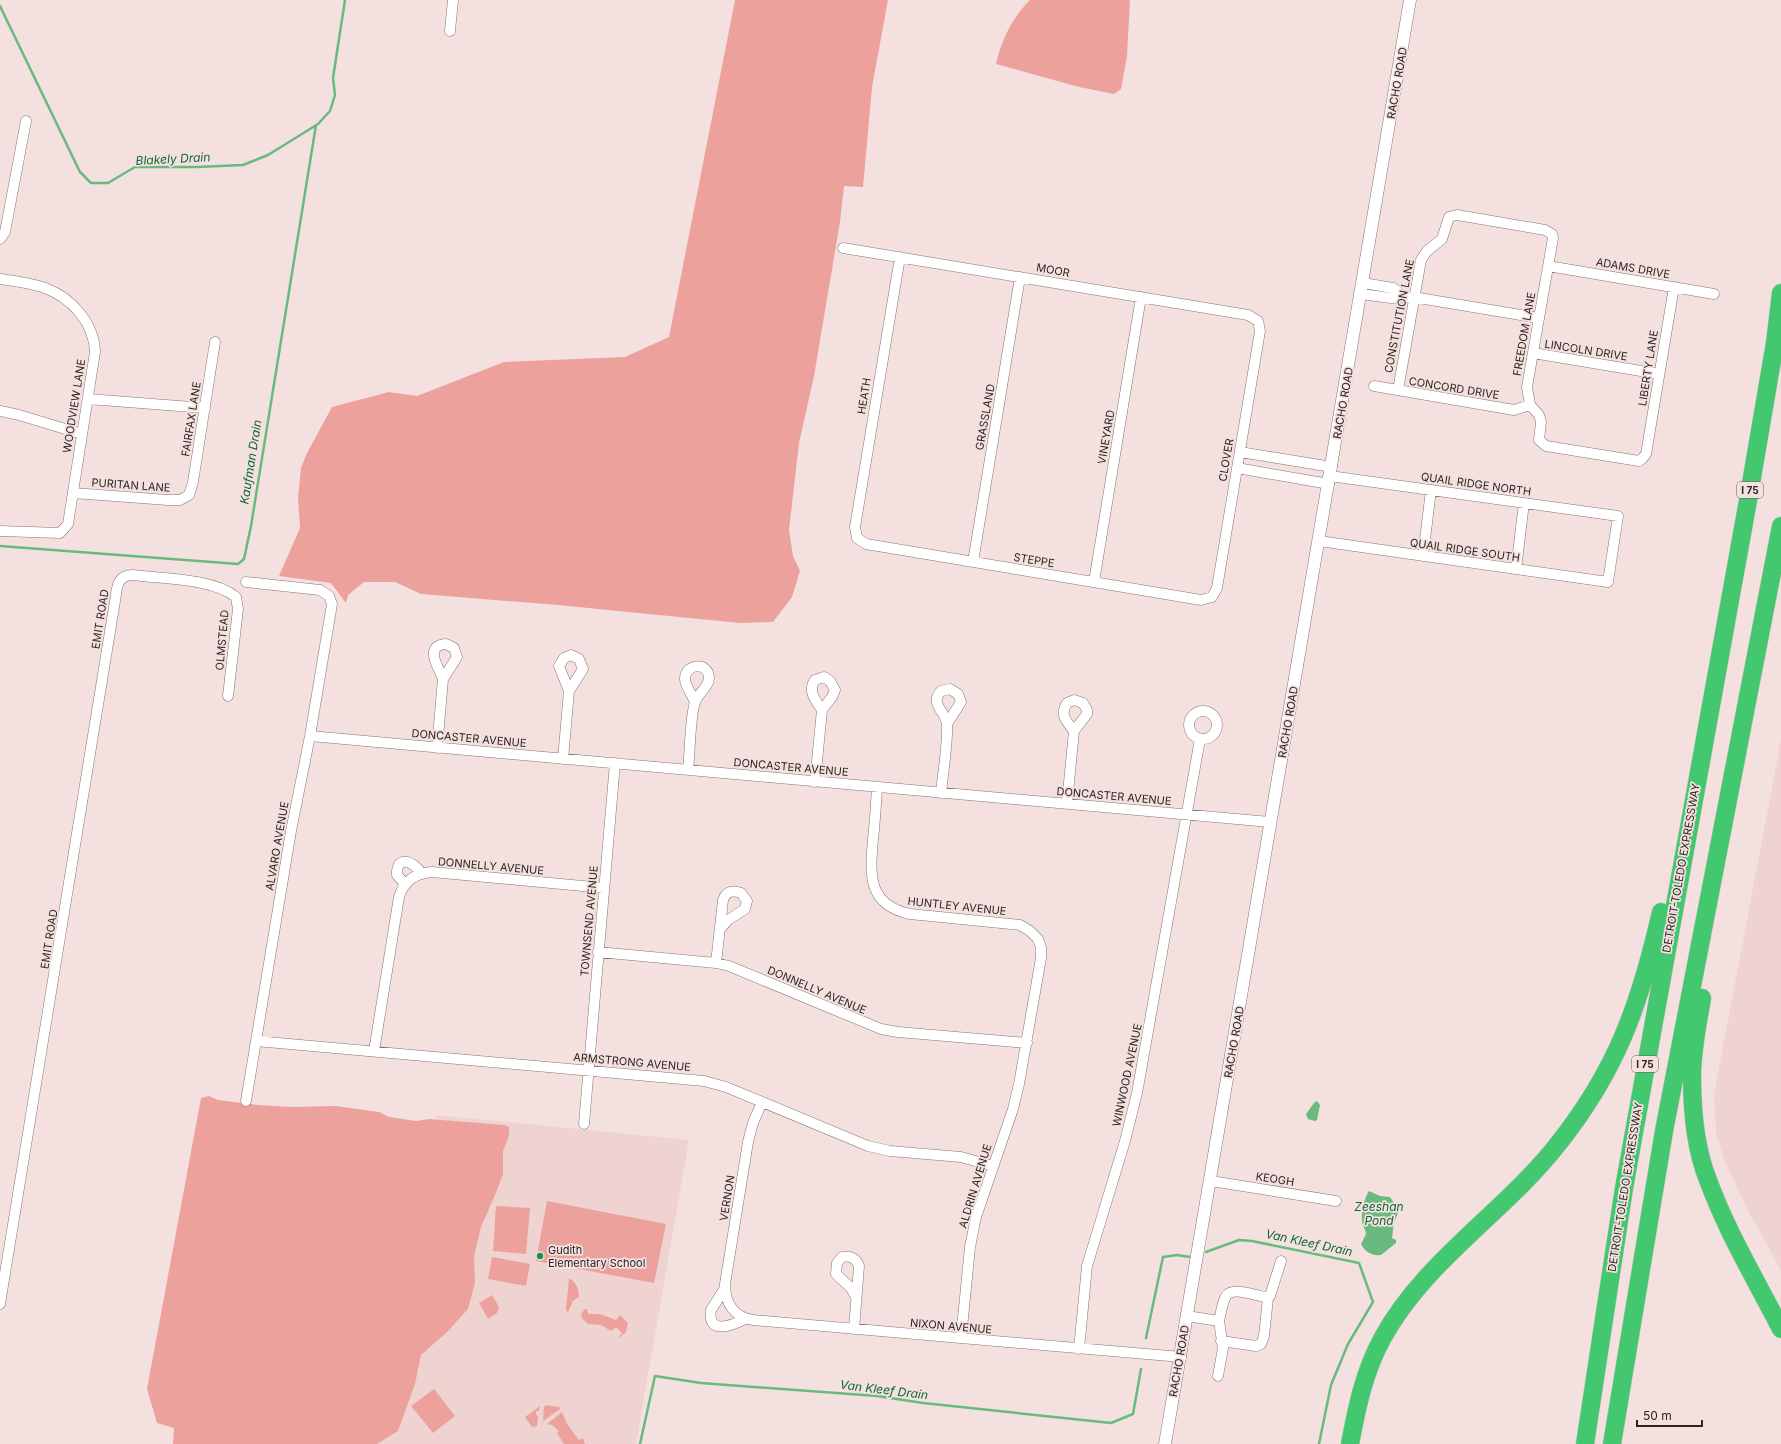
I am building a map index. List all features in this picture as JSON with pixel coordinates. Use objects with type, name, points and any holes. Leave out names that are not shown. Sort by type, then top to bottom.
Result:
[{"type":"highway","name":"DETROIT-TOLEDO EXPRESSWAY","points":[[1585,1444],[1624,1188],[1714,686],[1750,495],[1775,343],[1781,292]]},
{"type":"highway","points":[[1612,1444],[1664,1131],[1781,526]]},
{"type":"highway","points":[[1350,1444],[1357,1406],[1368,1370],[1381,1340],[1404,1303],[1432,1271],[1485,1221],[1554,1149],[1602,1082],[1621,1044],[1646,974],[1676,850],[1690,775],[1714,686]]},
{"type":"highway","points":[[1743,723],[1734,813],[1695,1039],[1692,1075],[1693,1105],[1700,1155],[1707,1180],[1781,1330]]},
{"type":"street","points":[[450,31],[453,0]]},
{"type":"street","name":"RACHO ROAD","points":[[1165,1444],[1211,1181],[1270,822],[1319,542],[1410,0]]},
{"type":"street","points":[[0,239],[5,232],[26,121]]},
{"type":"street","name":"CONSTITUTION LANE","points":[[1398,390],[1413,297],[1420,265],[1424,255],[1442,239],[1449,217],[1457,215],[1538,229]]},
{"type":"street","name":"FREEDOM LANE","points":[[1538,229],[1545,230],[1552,234],[1527,388],[1530,405],[1539,415],[1541,422],[1539,440],[1546,446]]},
{"type":"street","name":"MOOR","points":[[843,248],[1248,315],[1258,321]]},
{"type":"street","name":"HEATH","points":[[857,538],[855,527],[900,257]]},
{"type":"street","name":"ADAMS DRIVE","points":[[1548,266],[1714,294]]},
{"type":"street","name":"GRASSLAND","points":[[973,562],[1020,277]]},
{"type":"street","name":"WOODVIEW LANE","points":[[0,279],[46,288],[64,298],[82,316],[91,330],[94,345],[88,399],[68,524],[60,533],[0,531]]},
{"type":"street","name":"LIBERTY LANE","points":[[1546,446],[1634,461],[1642,459],[1646,454],[1674,287]]},
{"type":"street","points":[[1362,288],[1393,288],[1403,296],[1539,318]]},
{"type":"street","name":"VINEYARD","points":[[1094,582],[1141,297]]},
{"type":"street","name":"CLOVER","points":[[1208,599],[1215,593],[1217,588],[1260,331],[1258,321]]},
{"type":"street","name":"FAIRFAX LANE","points":[[187,497],[193,482],[215,342]]},
{"type":"street","name":"LINCOLN DRIVE","points":[[1533,353],[1659,374]]},
{"type":"street","name":"CONCORD DRIVE","points":[[1374,386],[1514,410],[1530,405]]},
{"type":"street","points":[[88,399],[205,408]]},
{"type":"street","points":[[0,412],[19,415],[82,434]]},
{"type":"street","points":[[1240,452],[1330,476]]},
{"type":"street","points":[[1237,468],[1330,476]]},
{"type":"street","name":"QUAIL RIDGE NORTH","points":[[1330,476],[1618,516],[1608,582]]},
{"type":"street","points":[[1423,556],[1432,490]]},
{"type":"street","name":"PURITAN LANE","points":[[73,493],[168,500],[180,500],[187,497]]},
{"type":"street","points":[[1516,569],[1524,503]]},
{"type":"street","name":"STEPPE","points":[[857,538],[866,544],[1201,600],[1208,599]]},
{"type":"street","name":"QUAIL RIDGE SOUTH","points":[[1319,542],[1608,582]]},
{"type":"street","name":"EMIT ROAD","points":[[0,1304],[74,861],[118,583],[121,578],[126,575],[133,575],[195,582],[228,591]]},
{"type":"street","name":"ALVARO AVENUE","points":[[246,582],[320,590],[329,596],[332,604],[310,736],[291,831],[246,1101]]},
{"type":"street","name":"OLMSTEAD","points":[[228,591],[236,597],[238,609],[228,696]]},
{"type":"street","points":[[437,748],[443,679]]},
{"type":"street","points":[[563,759],[569,690]]},
{"type":"street","points":[[688,770],[695,703]]},
{"type":"street","points":[[815,782],[822,710]]},
{"type":"street","points":[[941,793],[947,724]]},
{"type":"street","points":[[1067,803],[1074,731]]},
{"type":"street","name":"DONCASTER AVENUE","points":[[310,736],[1270,822]]},
{"type":"street","name":"WINWOOD AVENUE","points":[[1079,1349],[1087,1266],[1125,1141],[1137,1093],[1200,739]]},
{"type":"street","name":"TOWNSEND AVENUE","points":[[584,1124],[587,1075],[615,763]]},
{"type":"street","name":"HUNTLEY AVENUE","points":[[877,787],[871,872],[877,894],[887,905],[899,912],[910,914],[1012,923],[1023,927],[1038,939],[1041,947],[1041,958],[1027,1043]]},
{"type":"street","points":[[374,1051],[399,897],[405,884],[396,875],[397,868],[401,864],[412,862],[417,866],[422,874]]},
{"type":"street","name":"DONNELLY AVENUE","points":[[405,884],[412,878],[432,872],[604,888]]},
{"type":"street","points":[[716,963],[720,929]]},
{"type":"street","name":"DONNELLY AVENUE","points":[[598,952],[716,963],[739,970],[863,1023],[881,1029],[898,1032],[1027,1043]]},
{"type":"street","name":"ARMSTRONG AVENUE","points":[[256,1041],[374,1051],[587,1075],[704,1081],[726,1087],[868,1146],[890,1151],[961,1157],[993,1166]]},
{"type":"street","name":"ALDRIN AVENUE","points":[[961,1338],[970,1247],[976,1217],[1012,1109],[1027,1043]]},
{"type":"street","name":"VERNON","points":[[745,1319],[736,1313],[727,1301],[725,1288],[748,1142],[753,1123],[762,1102]]},
{"type":"street","name":"KEOGH","points":[[1211,1181],[1336,1201]]},
{"type":"street","points":[[1221,1341],[1256,1346],[1261,1344],[1264,1336],[1268,1298],[1272,1293],[1281,1261]]},
{"type":"street","points":[[725,1288],[711,1310],[713,1321],[717,1326],[723,1327],[745,1319]]},
{"type":"street","points":[[1218,1376],[1223,1348],[1219,1321],[1225,1296],[1228,1293],[1235,1291],[1268,1298]]},
{"type":"street","points":[[854,1329],[856,1297]]},
{"type":"street","points":[[1187,1316],[1219,1321]]},
{"type":"street","name":"NIXON AVENUE","points":[[745,1319],[1079,1349],[1181,1356]]},
{"type":"shaded area","points":[[735,0],[888,0],[872,87],[863,187],[844,186],[840,222],[814,376],[799,443],[789,530],[793,556],[800,571],[792,597],[773,622],[740,623],[558,605],[421,594],[395,582],[364,582],[348,595],[346,603],[331,583],[279,576],[300,528],[298,497],[301,468],[307,453],[332,407],[389,392],[417,396],[504,362],[625,357],[669,337]]},
{"type":"shaded area","points":[[1030,0],[1130,0],[1127,56],[1121,89],[1114,94],[1079,87],[996,64],[1008,29]]},
{"type":"shaded area","points":[[1781,740],[1781,1270],[1750,1214],[1725,1163],[1716,1132],[1714,1094]]},
{"type":"shaded area","points":[[209,1096],[218,1100],[257,1105],[291,1107],[336,1106],[379,1112],[389,1117],[416,1121],[429,1119],[504,1125],[509,1127],[509,1136],[503,1151],[503,1174],[481,1227],[474,1256],[475,1283],[468,1309],[447,1332],[421,1355],[415,1384],[398,1431],[377,1444],[173,1444],[174,1428],[157,1423],[147,1389],[201,1098]]},
{"type":"shaded area","name":"Gudith Elementary School","points":[[436,1115],[689,1140],[636,1444],[377,1444]]},
{"type":"shaded area","points":[[547,1201],[666,1224],[654,1283],[536,1261]]},
{"type":"shaded area","points":[[496,1206],[530,1208],[526,1254],[493,1251]]},
{"type":"shaded area","points":[[492,1257],[530,1264],[526,1286],[488,1279]]},
{"type":"shaded area","points":[[569,1278],[577,1286],[579,1297],[573,1301],[568,1312],[566,1310]]},
{"type":"shaded area","points":[[492,1295],[499,1307],[497,1313],[488,1319],[479,1303]]},
{"type":"shaded area","points":[[585,1309],[587,1309],[588,1314],[600,1314],[616,1320],[620,1315],[628,1323],[626,1332],[617,1339],[622,1333],[616,1327],[611,1331],[601,1325],[588,1324],[582,1318],[581,1314]]},
{"type":"shaded area","points":[[434,1389],[455,1416],[433,1433],[411,1406]]},
{"type":"shaded area","points":[[546,1405],[559,1407],[560,1409],[543,1421],[544,1407]]},
{"type":"shaded area","points":[[540,1406],[539,1411],[536,1411],[536,1415],[538,1416],[537,1426],[532,1427],[525,1417]]},
{"type":"shaded area","points":[[562,1412],[567,1424],[579,1440],[583,1438],[585,1444],[564,1444],[557,1433],[559,1431],[552,1425],[547,1424]]},
{"type":"water","points":[[1317,1101],[1320,1105],[1317,1120],[1315,1121],[1308,1119],[1306,1114]]},
{"type":"water","name":"Zeeshan Pond","points":[[1369,1191],[1380,1196],[1390,1197],[1396,1204],[1398,1213],[1394,1222],[1392,1238],[1396,1240],[1396,1243],[1381,1255],[1369,1253],[1361,1244],[1366,1234],[1362,1217],[1363,1208]]},
{"type":"waterway","name":"Blakely Drain","points":[[0,6],[80,172],[91,183],[108,183],[135,167],[243,165],[268,155],[318,124],[330,111],[335,95],[333,78],[345,0]]},
{"type":"waterway","name":"Kaufman Drain","points":[[0,546],[238,564],[244,559],[251,526],[316,125]]},
{"type":"waterway","name":"Van Kleef Drain","points":[[1206,1252],[1239,1240],[1252,1241],[1359,1263],[1373,1302],[1348,1344],[1331,1385],[1319,1444]]},
{"type":"waterway","name":"Van Kleef Drain","points":[[1146,1338],[1163,1257],[1177,1255],[1190,1257]]},
{"type":"waterway","name":"Van Kleef Drain","points":[[640,1444],[655,1376],[701,1383],[877,1396],[923,1403],[1111,1423],[1133,1414],[1141,1369]]},
{"type":"place","name":"Gudith Elementary School","points":[[540,1256]]}]
